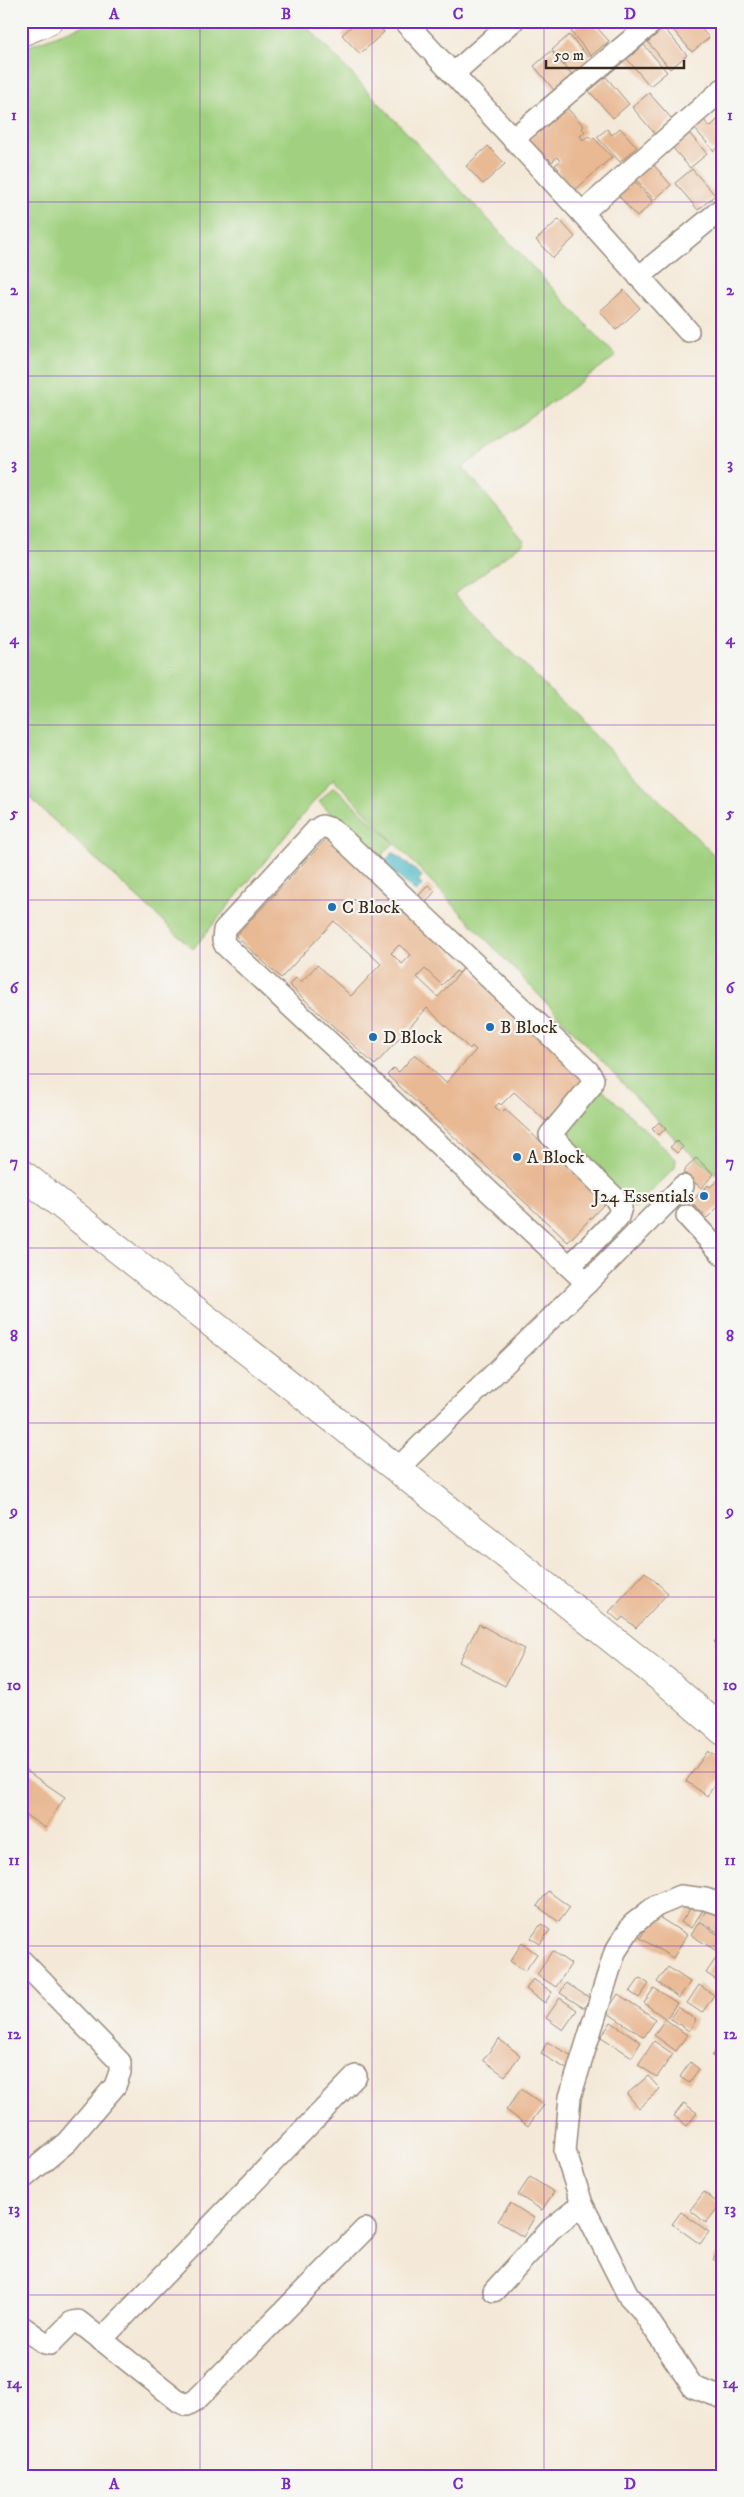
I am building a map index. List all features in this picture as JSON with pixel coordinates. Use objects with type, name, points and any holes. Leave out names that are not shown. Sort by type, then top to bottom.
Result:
[{"type":"street","points":[[21,32],[48,21]]},
{"type":"street","points":[[404,21],[582,212],[688,331]]},
{"type":"street","points":[[453,74],[513,21]]},
{"type":"street","points":[[513,139],[576,89],[654,21]]},
{"type":"street","points":[[582,212],[723,89]]},
{"type":"street","points":[[639,277],[723,208]]},
{"type":"street","points":[[570,1266],[618,1217],[621,1207],[614,1197],[550,1135],[591,1086],[593,1079],[588,1071],[332,829],[322,826],[316,830],[224,930],[223,940],[225,945],[587,1283]]},
{"type":"street","points":[[21,1173],[396,1470],[554,1592],[723,1731]]},
{"type":"street","points":[[396,1470],[683,1186]]},
{"type":"street","points":[[687,1216],[723,1255]]},
{"type":"street","points":[[588,1248],[605,1265]]},
{"type":"street","points":[[723,1905],[705,1899],[680,1896],[656,1906],[632,1925],[615,1952],[570,2097],[565,2151],[582,2204],[628,2295],[641,2309],[693,2387],[723,2398]]},
{"type":"street","points":[[21,1960],[120,2062],[120,2072],[115,2086],[67,2142],[21,2180]]},
{"type":"street","points":[[101,2340],[356,2076]]},
{"type":"street","points":[[494,2291],[551,2229],[582,2204]]},
{"type":"street","points":[[21,2326],[45,2343],[50,2344],[72,2322],[78,2321],[180,2402],[187,2405],[196,2400],[365,2229]]},
{"type":"green space","points":[[95,21],[302,21],[616,356],[463,467],[525,542],[454,594],[723,864],[723,1179],[683,1147],[333,778],[193,949],[21,790],[21,49]]},
{"type":"green space","points":[[334,786],[394,843],[378,859],[319,802]]},
{"type":"green space","points":[[599,1086],[676,1159],[675,1168],[635,1208],[565,1141],[563,1135]]},
{"type":"water","points":[[393,852],[422,876],[418,881],[422,885],[416,892],[383,864]]},
{"type":"building","points":[[357,21],[374,21],[384,32],[360,54],[342,35]]},
{"type":"building","points":[[583,21],[591,21],[609,41],[591,56],[571,32]]},
{"type":"building","points":[[674,21],[695,21],[709,38],[692,52],[669,25]]},
{"type":"building","points":[[664,28],[687,55],[670,69],[648,42]]},
{"type":"building","points":[[569,35],[590,59],[572,74],[552,50]]},
{"type":"building","points":[[644,45],[667,72],[650,86],[627,59]]},
{"type":"building","points":[[551,51],[572,75],[554,90],[534,66]]},
{"type":"building","points":[[606,77],[629,104],[613,118],[589,91]]},
{"type":"building","points":[[649,93],[672,119],[655,134],[632,107]]},
{"type":"building","points":[[566,107],[584,126],[582,128],[585,132],[580,136],[583,140],[588,136],[592,139],[594,138],[612,157],[574,191],[557,171],[559,169],[555,165],[560,161],[557,157],[552,162],[549,158],[547,160],[529,140]]},
{"type":"building","points":[[704,120],[710,127],[717,120],[723,126],[723,143],[714,151],[694,128]]},
{"type":"building","points":[[684,127],[707,154],[690,168],[667,141]]},
{"type":"building","points":[[620,128],[637,147],[620,162],[597,137],[607,129],[612,135]]},
{"type":"building","points":[[488,146],[505,164],[483,184],[466,166]]},
{"type":"building","points":[[648,158],[671,185],[654,200],[631,173]]},
{"type":"building","points":[[692,169],[715,195],[698,210],[675,183]]},
{"type":"building","points":[[630,175],[653,202],[637,217],[614,190]]},
{"type":"building","points":[[559,219],[575,237],[553,258],[536,240]]},
{"type":"building","points":[[624,290],[640,308],[616,330],[600,311]]},
{"type":"building","points":[[327,838],[465,966],[459,973],[456,971],[442,985],[425,969],[417,977],[438,997],[466,966],[586,1078],[546,1121],[514,1092],[501,1105],[499,1103],[495,1107],[501,1113],[505,1109],[606,1202],[568,1242],[387,1075],[394,1068],[399,1072],[415,1054],[446,1083],[476,1050],[472,1046],[470,1049],[427,1008],[375,1065],[289,985],[296,978],[301,982],[317,965],[351,996],[381,964],[334,921],[281,978],[236,936]],"holes":[[[399,945],[411,955],[402,964],[391,953]]]},
{"type":"building","points":[[428,885],[435,891],[423,906],[416,899]]},
{"type":"building","points":[[659,1122],[666,1129],[658,1135],[652,1129]]},
{"type":"building","points":[[677,1141],[683,1147],[677,1153],[670,1147]]},
{"type":"building","points":[[696,1158],[714,1174],[701,1188],[683,1172]]},
{"type":"building","points":[[719,1179],[723,1183],[723,1202],[707,1218],[691,1202],[708,1185],[710,1187]]},
{"type":"building","points":[[645,1572],[668,1593],[636,1628],[623,1617],[619,1621],[609,1612]]},
{"type":"building","points":[[479,1624],[524,1649],[505,1686],[459,1662]]},
{"type":"building","points":[[723,1631],[723,1650],[714,1642]]},
{"type":"building","points":[[708,1751],[723,1761],[723,1773],[707,1796],[686,1781]]},
{"type":"building","points":[[25,1770],[65,1797],[45,1828],[21,1812],[21,1775]]},
{"type":"building","points":[[548,1891],[570,1907],[559,1922],[537,1906]]},
{"type":"building","points":[[696,1900],[706,1906],[691,1928],[681,1922]]},
{"type":"building","points":[[711,1902],[723,1910],[723,1935],[700,1921]]},
{"type":"building","points":[[654,1914],[687,1935],[673,1958],[640,1938]]},
{"type":"building","points":[[699,1922],[723,1938],[715,1950],[691,1935]]},
{"type":"building","points":[[541,1924],[550,1930],[540,1944],[531,1938]]},
{"type":"building","points":[[522,1943],[537,1954],[525,1971],[510,1961]]},
{"type":"building","points":[[723,1948],[723,1980],[721,1983],[706,1973]]},
{"type":"building","points":[[552,1951],[571,1964],[556,1987],[537,1975]]},
{"type":"building","points":[[668,1967],[690,1982],[679,1998],[657,1982]]},
{"type":"building","points":[[640,1978],[649,1984],[639,1998],[630,1992]]},
{"type":"building","points":[[533,1979],[552,1992],[545,2003],[526,1989]]},
{"type":"building","points":[[566,1983],[590,1998],[584,2008],[560,1993]]},
{"type":"building","points":[[699,1985],[714,1995],[702,2013],[687,2003]]},
{"type":"building","points":[[654,1988],[677,2003],[666,2019],[644,2003]]},
{"type":"building","points":[[618,1994],[656,2019],[644,2037],[606,2012]]},
{"type":"building","points":[[560,1998],[577,2010],[563,2030],[546,2018]]},
{"type":"building","points":[[678,2007],[696,2020],[689,2031],[670,2018]]},
{"type":"building","points":[[665,2019],[687,2035],[676,2051],[654,2035]]},
{"type":"building","points":[[611,2022],[641,2042],[632,2057],[601,2037]]},
{"type":"building","points":[[499,2039],[520,2055],[505,2076],[483,2060]]},
{"type":"building","points":[[654,2041],[673,2054],[657,2077],[638,2065]]},
{"type":"building","points":[[723,2041],[723,2060],[721,2063],[712,2056]]},
{"type":"building","points":[[547,2042],[579,2060],[572,2072],[541,2054]]},
{"type":"building","points":[[690,2062],[699,2069],[689,2083],[680,2077]]},
{"type":"building","points":[[648,2076],[660,2089],[639,2108],[627,2094]]},
{"type":"building","points":[[521,2089],[544,2105],[528,2126],[506,2110]]},
{"type":"building","points":[[684,2103],[697,2113],[687,2126],[674,2116]]},
{"type":"building","points":[[530,2177],[554,2192],[542,2210],[518,2195]]},
{"type":"building","points":[[704,2192],[720,2205],[706,2223],[690,2210]]},
{"type":"building","points":[[510,2203],[534,2218],[523,2237],[498,2221]]},
{"type":"building","points":[[681,2212],[709,2232],[700,2244],[672,2224]]},
{"type":"building","points":[[723,2246],[723,2266],[713,2259]]},
{"type":"place","name":"C Block","points":[[332,907]]},
{"type":"place","name":"B Block","points":[[490,1027]]},
{"type":"place","name":"D Block","points":[[373,1037]]},
{"type":"place","name":"A Block","points":[[517,1157]]},
{"type":"place","name":"J24 Essentials","points":[[704,1196]]}]
